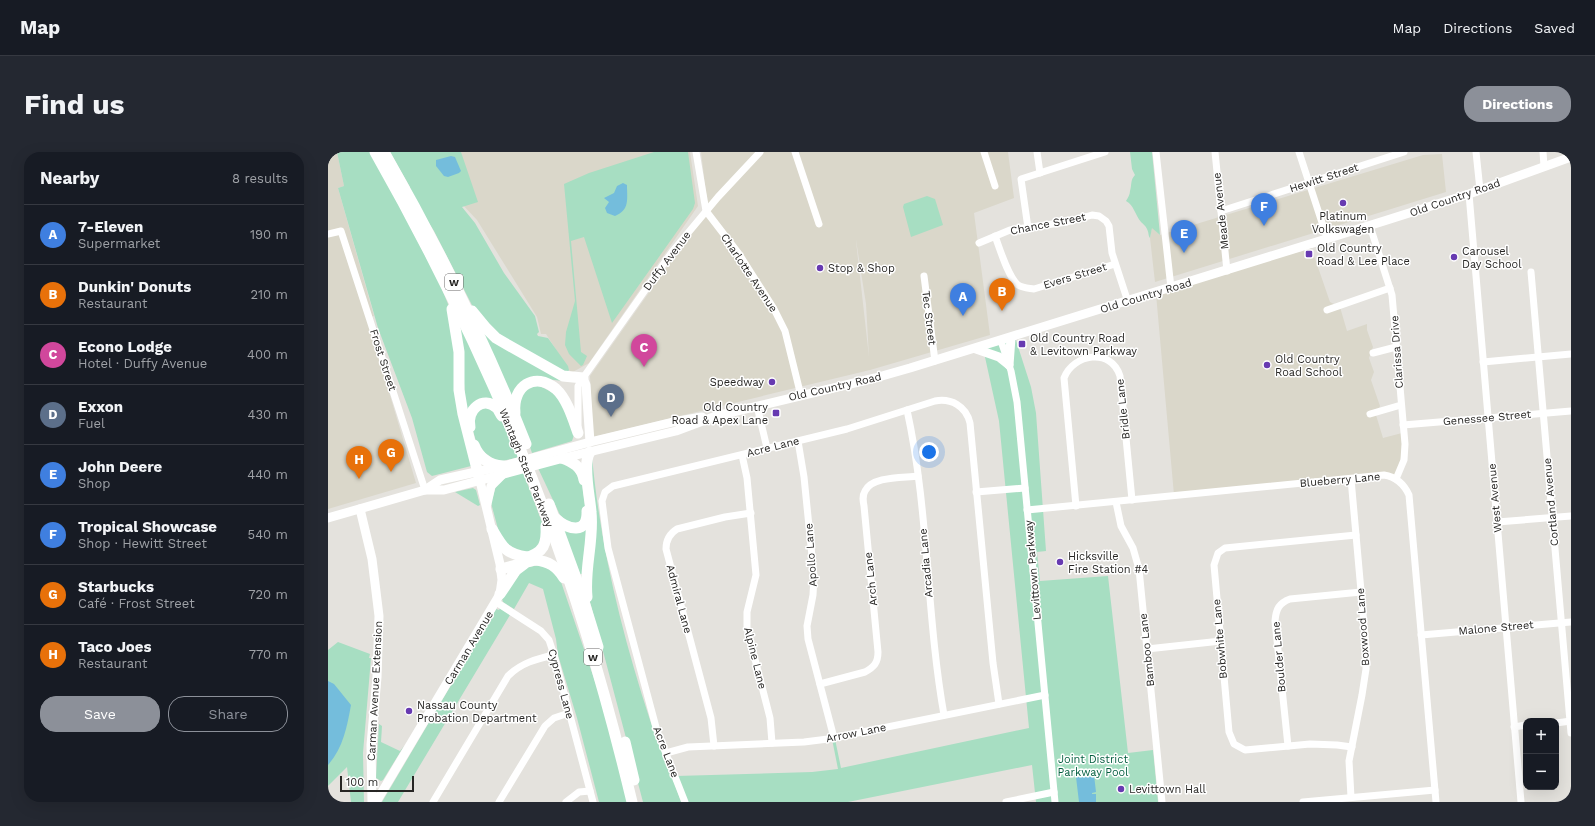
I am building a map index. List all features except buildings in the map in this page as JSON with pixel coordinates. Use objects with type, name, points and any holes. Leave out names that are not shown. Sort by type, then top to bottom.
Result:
[{"type":"highway","name":"Wantagh State Parkway","points":[[375,152],[406,207],[449,291],[550,516],[599,678],[632,802]]},
{"type":"highway","name":"Wantagh State Parkway","points":[[384,152],[424,222],[461,298],[515,417],[591,625],[628,753],[639,802]]},
{"type":"highway","points":[[449,291],[459,352],[459,390],[463,414],[478,476]]},
{"type":"highway","points":[[461,298],[496,338],[563,376],[583,378]]},
{"type":"highway","points":[[551,386],[574,382],[583,378]]},
{"type":"highway","points":[[515,417],[515,396],[522,386],[530,382],[539,382],[551,386],[560,394],[567,406],[578,433]]},
{"type":"highway","points":[[506,469],[490,463],[483,459],[478,453],[469,424],[469,418],[472,411],[477,406],[484,404],[497,408],[519,446]]},
{"type":"highway","points":[[590,447],[586,466],[592,529],[586,578],[591,625]]},
{"type":"highway","points":[[500,567],[526,560],[537,554],[546,542],[550,516],[566,526],[575,528],[582,525],[586,520],[583,473],[576,464],[562,458]]},
{"type":"highway","points":[[492,529],[504,549],[526,560],[540,560],[552,564],[560,572],[572,589]]},
{"type":"highway","points":[[498,598],[516,570],[526,560]]},
{"type":"main road","name":"Old Country Road","points":[[546,458],[562,458],[590,447],[676,431],[716,416],[875,378],[976,349],[1327,238],[1370,226],[1469,194],[1571,157]]},
{"type":"main road","points":[[1009,365],[1011,338]]},
{"type":"main road","points":[[976,349],[999,357],[1009,365]]},
{"type":"main road","points":[[583,378],[586,386],[590,447]]},
{"type":"main road","name":"Duffy Avenue","points":[[578,433],[578,446]]},
{"type":"main road","name":"Old Country Road","points":[[328,518],[425,490],[440,480],[478,476],[546,458],[578,446],[590,447]]},
{"type":"main road","points":[[487,509],[491,486],[506,469]]},
{"type":"main road","name":"Carman Avenue","points":[[376,802],[498,598],[502,580],[500,567],[478,476]]},
{"type":"main road","name":"Carman Avenue Extension","points":[[360,509],[372,559],[379,616],[377,677],[370,746],[372,802]]},
{"type":"street","name":"Charlotte Avenue","points":[[696,152],[706,211],[738,254],[774,309],[785,331],[801,396]]},
{"type":"street","name":"Duffy Avenue","points":[[578,433],[578,386],[583,378],[672,252],[706,211],[760,152]]},
{"type":"street","points":[[795,152],[818,224]]},
{"type":"street","points":[[984,152],[995,186]]},
{"type":"street","points":[[1038,152],[1040,173]]},
{"type":"street","points":[[1028,228],[1021,179],[1097,153],[1105,152]]},
{"type":"street","points":[[1156,152],[1171,288]]},
{"type":"street","name":"Meade Avenue","points":[[1216,152],[1227,270]]},
{"type":"street","points":[[1299,152],[1327,238]]},
{"type":"street","name":"Hewitt Street","points":[[1221,211],[1404,152]]},
{"type":"street","points":[[1476,152],[1480,190]]},
{"type":"street","points":[[1543,152],[1544,166]]},
{"type":"street","name":"West Avenue","points":[[1469,194],[1521,802]]},
{"type":"street","name":"Chance Street","points":[[979,243],[1010,230],[1067,222],[1092,215],[1099,216],[1106,221],[1109,226],[1112,253],[1128,302]]},
{"type":"street","name":"Clarissa Drive","points":[[1370,226],[1390,288],[1405,455],[1402,467],[1396,479]]},
{"type":"street","name":"Frost Street","points":[[328,234],[341,231],[425,490]]},
{"type":"street","name":"Evers Street","points":[[995,236],[1013,279],[1025,288],[1034,289],[1115,264]]},
{"type":"street","name":"Cortland Avenue","points":[[1531,272],[1571,733]]},
{"type":"street","name":"Tec Street","points":[[924,276],[935,361]]},
{"type":"street","points":[[1327,310],[1390,288]]},
{"type":"street","name":"Levittown Parkway","points":[[1001,340],[1009,365],[1017,402],[1055,802]]},
{"type":"street","points":[[1373,353],[1396,347]]},
{"type":"street","points":[[1483,362],[1571,354]]},
{"type":"street","name":"Bridle Lane","points":[[1076,506],[1064,378],[1071,365],[1097,357],[1106,358],[1114,364],[1118,369],[1120,376],[1132,500]]},
{"type":"street","name":"Acre Lane","points":[[685,802],[651,713],[612,567],[602,505],[605,492],[613,486],[847,429],[940,400],[952,402],[964,410],[970,423],[993,663],[999,704]]},
{"type":"street","points":[[1370,414],[1401,405]]},
{"type":"street","points":[[757,406],[767,448]]},
{"type":"street","name":"Arcadia Lane","points":[[907,410],[915,448],[937,671],[944,716]]},
{"type":"street","name":"Genessee Street","points":[[1403,425],[1571,411]]},
{"type":"street","name":"Apollo Lane","points":[[798,441],[804,477],[814,576],[813,596],[808,616],[807,632],[834,738]]},
{"type":"street","name":"Alpine Lane","points":[[742,455],[747,478],[756,575],[747,612],[747,628],[770,718],[772,743]]},
{"type":"street","name":"Arch Lane","points":[[820,684],[865,672],[876,663],[878,652],[864,506],[864,492],[868,486],[879,480],[918,476]]},
{"type":"street","name":"Blueberry Lane","points":[[1027,510],[1351,478],[1384,476],[1396,479],[1405,488],[1409,495],[1436,802]]},
{"type":"street","name":"Boxwood Lane","points":[[1351,478],[1366,647],[1366,669],[1349,761],[1351,797]]},
{"type":"street","points":[[976,492],[1025,488]]},
{"type":"street","name":"Bamboo Lane","points":[[1116,502],[1121,526],[1133,548],[1139,569],[1162,802]]},
{"type":"street","name":"Admiral Lane","points":[[714,746],[711,718],[666,545],[671,534],[677,529],[725,517],[751,513]]},
{"type":"street","points":[[1497,522],[1571,516]]},
{"type":"street","name":"Bobwhite Lane","points":[[1352,747],[1324,744],[1245,750],[1238,747],[1232,741],[1229,732],[1214,565],[1216,556],[1221,550],[1233,547],[1356,536]]},
{"type":"street","name":"Boulder Lane","points":[[1288,746],[1275,621],[1276,611],[1280,604],[1290,599],[1361,592]]},
{"type":"street","name":"Cypress Lane","points":[[498,598],[541,631],[549,640],[593,802]]},
{"type":"street","name":"Malone Street","points":[[1421,635],[1571,622]]},
{"type":"street","points":[[1147,649],[1220,642]]},
{"type":"street","points":[[433,802],[508,676],[524,664],[554,655]]},
{"type":"street","name":"Arrow Lane","points":[[666,753],[688,747],[804,742],[834,738],[1045,694]]},
{"type":"street","points":[[499,802],[545,726],[554,718],[569,713]]},
{"type":"street","points":[[1559,723],[1571,721]]},
{"type":"street","points":[[1514,727],[1523,726]]},
{"type":"street","points":[[1303,802],[1351,797],[1378,799],[1434,790]]},
{"type":"street","points":[[566,802],[579,792],[590,791]]},
{"type":"street","points":[[1006,802],[1054,792]]},
{"type":"shaded area","points":[[328,152],[337,152],[344,186],[338,188],[374,316],[367,318],[416,483],[328,509]]},
{"type":"shaded area","points":[[413,152],[690,152],[698,206],[589,363],[571,373],[546,334],[541,334],[537,317],[477,220]]},
{"type":"shaded area","points":[[701,152],[1008,152],[1014,198],[974,213],[990,335],[870,370],[593,437],[590,376],[708,209]],"holes":[[[856,240],[866,304],[869,357]]]},
{"type":"shaded area","points":[[1442,154],[1446,192],[1155,282],[1150,238],[1152,227],[1160,235],[1423,155]]},
{"type":"shaded area","name":"Old Country Road School","points":[[1310,244],[1330,302],[1340,307],[1347,331],[1367,324],[1367,330],[1373,347],[1369,358],[1374,372],[1371,380],[1380,406],[1376,415],[1383,438],[1402,433],[1404,444],[1396,478],[1391,476],[1174,495],[1156,294]]},
{"type":"green space","points":[[337,152],[371,152],[439,282],[448,304],[453,327],[471,466],[432,476],[427,472],[412,418],[378,328],[338,188],[344,186]]},
{"type":"green space","points":[[390,152],[461,152],[478,202],[462,207],[475,223],[504,273],[535,316],[539,332],[537,334],[538,336],[548,338],[568,366],[569,370],[567,373],[504,339],[473,307],[434,231],[408,190],[410,187]]},
{"type":"green space","points":[[654,152],[688,152],[695,203],[693,209],[612,323],[584,237],[571,241],[581,352],[587,356],[583,365],[581,366],[569,354],[565,345],[566,332],[575,301],[564,184],[589,173]]},
{"type":"green space","points":[[1130,152],[1152,152],[1160,235],[1152,228],[1150,238],[1148,230],[1141,222],[1131,205],[1126,201],[1130,193],[1132,179],[1135,175],[1132,169]]},
{"type":"green space","points":[[927,196],[935,199],[943,225],[911,237],[903,207],[904,204]]},
{"type":"green space","points":[[478,321],[563,381],[546,379],[511,395]]},
{"type":"green space","points":[[460,324],[496,400],[493,403],[466,412]]},
{"type":"green space","name":"Joint District Parkway Pool","points":[[1015,337],[1031,387],[1036,413],[1046,551],[1037,552],[1040,581],[1108,576],[1128,753],[1153,750],[1158,802],[1036,802],[1032,765],[848,802],[686,802],[676,776],[812,772],[838,769],[832,739],[835,739],[841,768],[1029,728],[999,421],[983,348]]},
{"type":"green space","points":[[536,384],[559,396],[574,435],[572,441],[532,453],[518,411],[521,392]]},
{"type":"green space","points":[[484,406],[499,415],[520,457],[502,461],[495,460],[478,448],[471,424],[472,416]]},
{"type":"green space","points":[[592,456],[600,523],[621,622],[657,741],[681,802],[643,802],[590,602],[589,458]]},
{"type":"green space","points":[[559,463],[571,465],[582,483],[586,512],[584,520],[570,525],[560,515],[538,468]]},
{"type":"green space","points":[[526,472],[526,480],[543,525],[541,541],[534,551],[530,552],[513,551],[501,540],[491,503],[496,486],[506,477]]},
{"type":"green space","points":[[473,488],[476,490],[480,505],[478,506],[455,492]]},
{"type":"green space","points":[[587,524],[582,574],[580,574],[561,525]]},
{"type":"green space","points":[[544,564],[559,576],[599,693],[628,802],[599,802],[577,718],[558,655],[556,639],[543,589],[529,583],[514,609],[503,602],[502,598],[524,568]]},
{"type":"green space","points":[[500,608],[510,615],[398,802],[382,802],[496,609],[499,610]]},
{"type":"green space","points":[[338,642],[370,654],[369,658],[371,658],[363,753],[364,802],[351,802],[347,767],[328,786],[328,650]]},
{"type":"green space","points":[[379,724],[382,726],[381,742],[400,751],[404,746],[381,781],[376,778]]},
{"type":"water","points":[[451,156],[455,157],[461,171],[448,177],[444,176],[436,166],[436,160]]},
{"type":"water","points":[[623,183],[627,185],[627,204],[620,214],[615,216],[607,213],[605,208],[609,202],[604,198],[614,193],[617,186]]},
{"type":"water","points":[[328,681],[334,684],[351,705],[341,744],[328,765]]},
{"type":"water","points":[[1094,775],[1096,792],[1092,794],[1096,794],[1096,802],[1079,802],[1076,777]]},
{"type":"place","name":"Platinum Volkswagen","points":[[1343,203]]},
{"type":"place","name":"Tropical Showcase","points":[[1264,226]]},
{"type":"place","name":"John Deere","points":[[1184,253]]},
{"type":"place","name":"Old Country Road & Lee Place","points":[[1309,254]]},
{"type":"place","name":"Carousel Day School","points":[[1454,257]]},
{"type":"place","name":"Stop & Shop","points":[[820,268]]},
{"type":"place","name":"Dunkin' Donuts","points":[[1002,311]]},
{"type":"place","name":"7-Eleven","points":[[963,316]]},
{"type":"place","name":"Old Country Road & Levitown Parkway","points":[[1022,344]]},
{"type":"place","name":"Old Country Road School","points":[[1267,365]]},
{"type":"place","name":"Econo Lodge","points":[[644,367]]},
{"type":"place","name":"Speedway","points":[[772,382]]},
{"type":"place","name":"Old Country Road & Apex Lane","points":[[776,413]]},
{"type":"place","name":"Exxon","points":[[611,417]]},
{"type":"place","name":"Starbucks","points":[[391,472]]},
{"type":"place","name":"Taco Joes","points":[[359,479]]},
{"type":"place","name":"Hicksville Fire Station #4","points":[[1060,562]]},
{"type":"place","name":"Nassau County Probation Department","points":[[409,711]]},
{"type":"place","name":"Levittown Hall","points":[[1121,789]]}]
